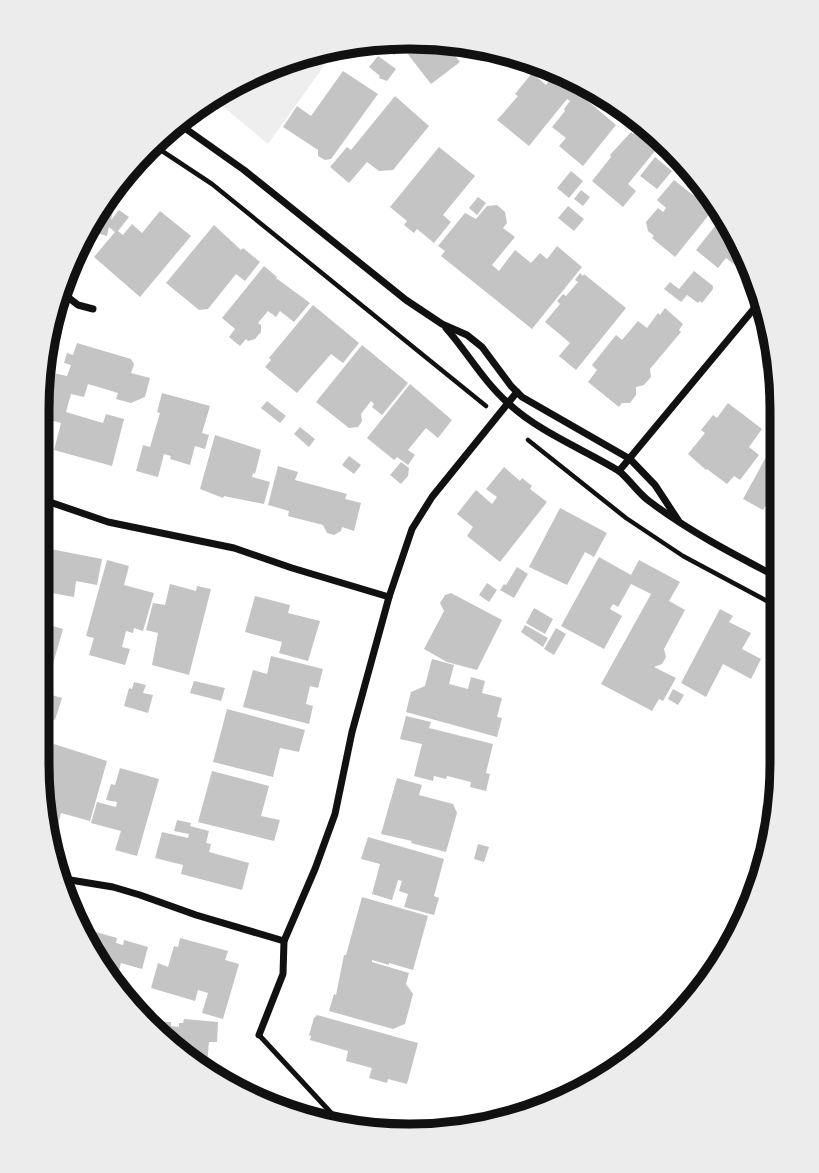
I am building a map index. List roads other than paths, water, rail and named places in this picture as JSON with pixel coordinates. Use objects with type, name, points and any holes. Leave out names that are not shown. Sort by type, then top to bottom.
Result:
[{"type":"street","points":[[184,128],[244,170],[406,300],[442,324],[467,335],[482,347],[517,392],[629,459],[656,485],[678,520]]},
{"type":"street","points":[[67,297],[78,305],[93,309]]},
{"type":"street","points":[[619,471],[755,307]]},
{"type":"street","points":[[442,324],[508,404],[535,424],[619,471],[646,499],[716,545],[770,573]]},
{"type":"street","points":[[259,1035],[283,974],[284,941],[335,814],[352,732],[405,547],[421,512],[517,392]]},
{"type":"street","points":[[49,502],[108,522],[234,548],[389,597]]},
{"type":"street","points":[[68,880],[113,887],[284,941]]},
{"type":"lane","points":[[259,1035],[334,1116]]}]
